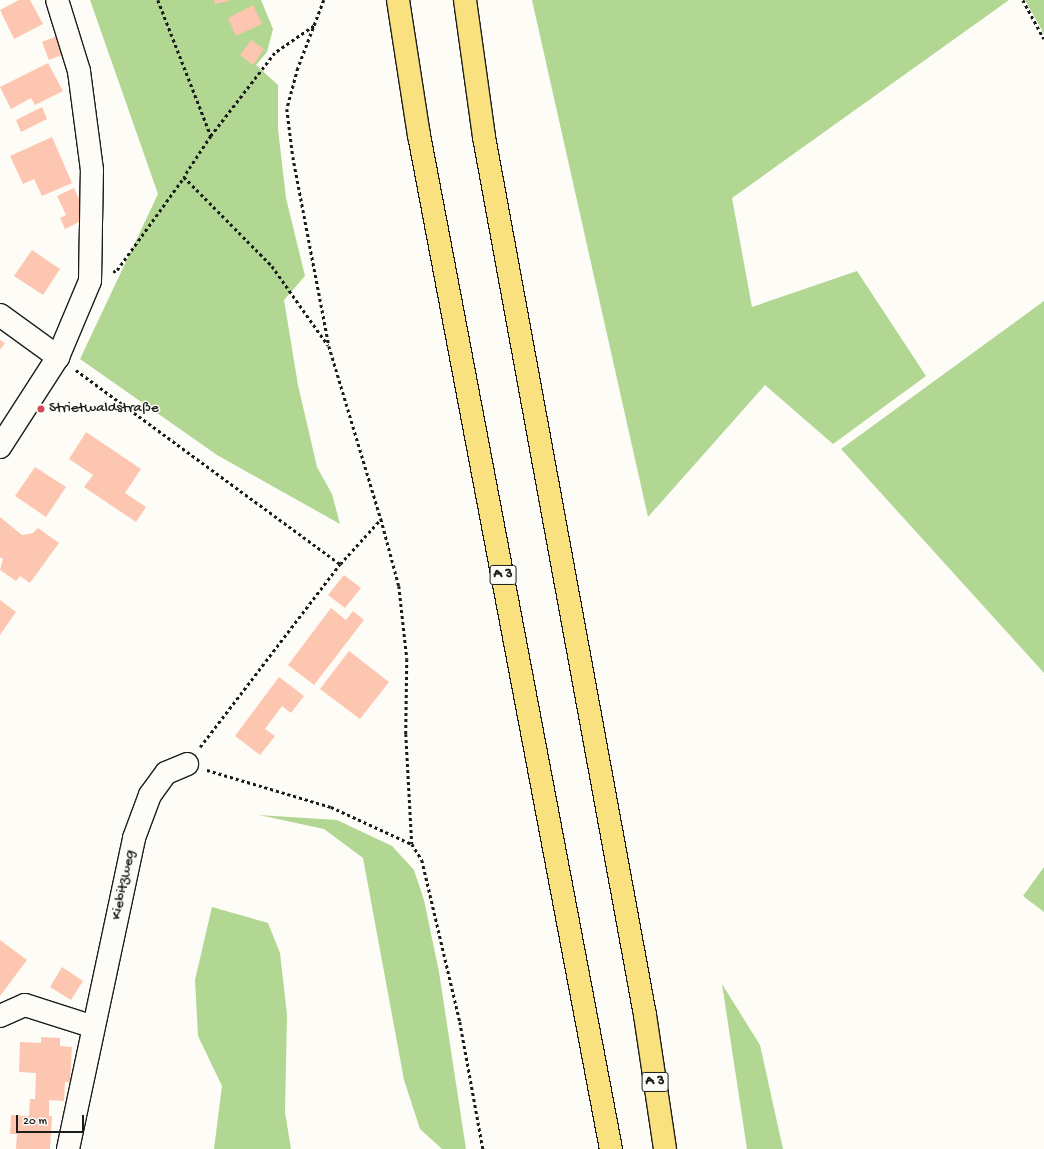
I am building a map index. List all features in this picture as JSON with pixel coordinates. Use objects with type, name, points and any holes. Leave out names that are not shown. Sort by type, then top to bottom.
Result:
[{"type":"highway","name":"A 3","points":[[398,0],[419,135],[611,1149]]},
{"type":"highway","name":"A 3","points":[[465,0],[484,137],[645,1015],[665,1149]]},
{"type":"street","points":[[0,447],[58,357],[90,281],[92,170],[79,71],[57,0]]},
{"type":"street","points":[[0,315],[58,357]]},
{"type":"street","name":"Kiebitzweg","points":[[68,1149],[134,838],[150,795],[166,773],[187,764]]},
{"type":"street","points":[[0,1016],[3,1012],[25,1005],[94,1027]]},
{"type":"path","points":[[158,0],[211,136]]},
{"type":"path","points":[[324,0],[298,68],[288,109],[293,157],[329,346],[381,519],[398,586],[406,659],[406,734],[412,844],[422,860],[460,1022],[483,1149]]},
{"type":"path","points":[[1023,0],[1044,39]]},
{"type":"path","points":[[90,281],[117,270],[184,177],[211,136],[275,53],[314,26]]},
{"type":"path","points":[[184,177],[272,266],[329,346]]},
{"type":"path","points":[[58,357],[340,564]]},
{"type":"path","points":[[381,519],[340,564],[187,764],[331,807],[412,844]]},
{"type":"green space","points":[[90,0],[261,0],[273,29],[267,52],[256,65],[278,85],[278,129],[286,198],[305,276],[284,300],[298,385],[317,467],[332,494],[340,524],[217,455],[80,359],[158,194]]},
{"type":"green space","points":[[532,0],[1009,0],[732,198],[752,307],[857,271],[926,376],[833,444],[765,385],[648,517]]},
{"type":"green space","points":[[1025,0],[1044,0],[1044,34]]},
{"type":"green space","points":[[1044,301],[1044,673],[841,449]]},
{"type":"green space","points":[[259,815],[337,820],[392,846],[414,870],[424,900],[439,972],[466,1149],[442,1149],[420,1129],[404,1080],[363,858],[324,829]]},
{"type":"green space","points":[[1044,867],[1044,912],[1023,896]]},
{"type":"green space","points":[[212,907],[268,923],[280,953],[287,1015],[285,1112],[291,1149],[214,1149],[222,1086],[198,1036],[195,980]]},
{"type":"green space","points":[[722,984],[760,1045],[783,1149],[747,1149]]},
{"type":"building","points":[[19,0],[30,0],[43,24],[14,39],[0,10]]},
{"type":"building","points":[[214,0],[229,0],[229,1],[215,4]]},
{"type":"building","points":[[253,5],[262,24],[236,36],[228,18]]},
{"type":"building","points":[[57,36],[64,54],[49,60],[42,42]]},
{"type":"building","points":[[251,40],[264,49],[253,65],[240,55]]},
{"type":"building","points":[[48,63],[63,91],[35,105],[31,98],[11,109],[0,87]]},
{"type":"building","points":[[42,107],[47,119],[21,132],[16,120]]},
{"type":"building","points":[[52,137],[72,183],[42,196],[34,179],[23,184],[10,156]]},
{"type":"building","points":[[74,188],[83,208],[79,210],[83,220],[65,229],[60,218],[66,215],[57,196]]},
{"type":"building","points":[[32,250],[60,269],[43,295],[14,276]]},
{"type":"building","points":[[0,340],[5,343],[0,350]]},
{"type":"building","points":[[86,432],[141,469],[125,493],[146,507],[136,522],[84,487],[93,475],[69,459]]},
{"type":"building","points":[[35,467],[66,487],[46,517],[15,496]]},
{"type":"building","points":[[0,517],[22,535],[33,533],[38,528],[59,543],[30,583],[20,576],[16,581],[0,570],[3,559],[0,557]]},
{"type":"building","points":[[344,575],[361,588],[345,608],[328,595]]},
{"type":"building","points":[[0,600],[16,612],[0,635]]},
{"type":"building","points":[[331,608],[346,620],[353,611],[364,620],[314,685],[288,665]]},
{"type":"building","points":[[349,651],[389,682],[360,719],[320,689]]},
{"type":"building","points":[[279,677],[304,696],[291,713],[282,706],[265,729],[275,736],[260,755],[235,736]]},
{"type":"building","points":[[0,940],[27,960],[0,996]]},
{"type":"building","points":[[62,967],[83,981],[71,1000],[50,987]]},
{"type":"building","points":[[41,1037],[60,1038],[60,1046],[72,1047],[70,1082],[65,1082],[64,1101],[49,1100],[49,1116],[52,1116],[50,1149],[16,1149],[17,1134],[10,1134],[11,1115],[29,1116],[30,1099],[35,1099],[36,1073],[19,1072],[20,1042],[41,1043]]},
{"type":"place","name":"Strietwaldstraße","points":[[41,409]]}]
